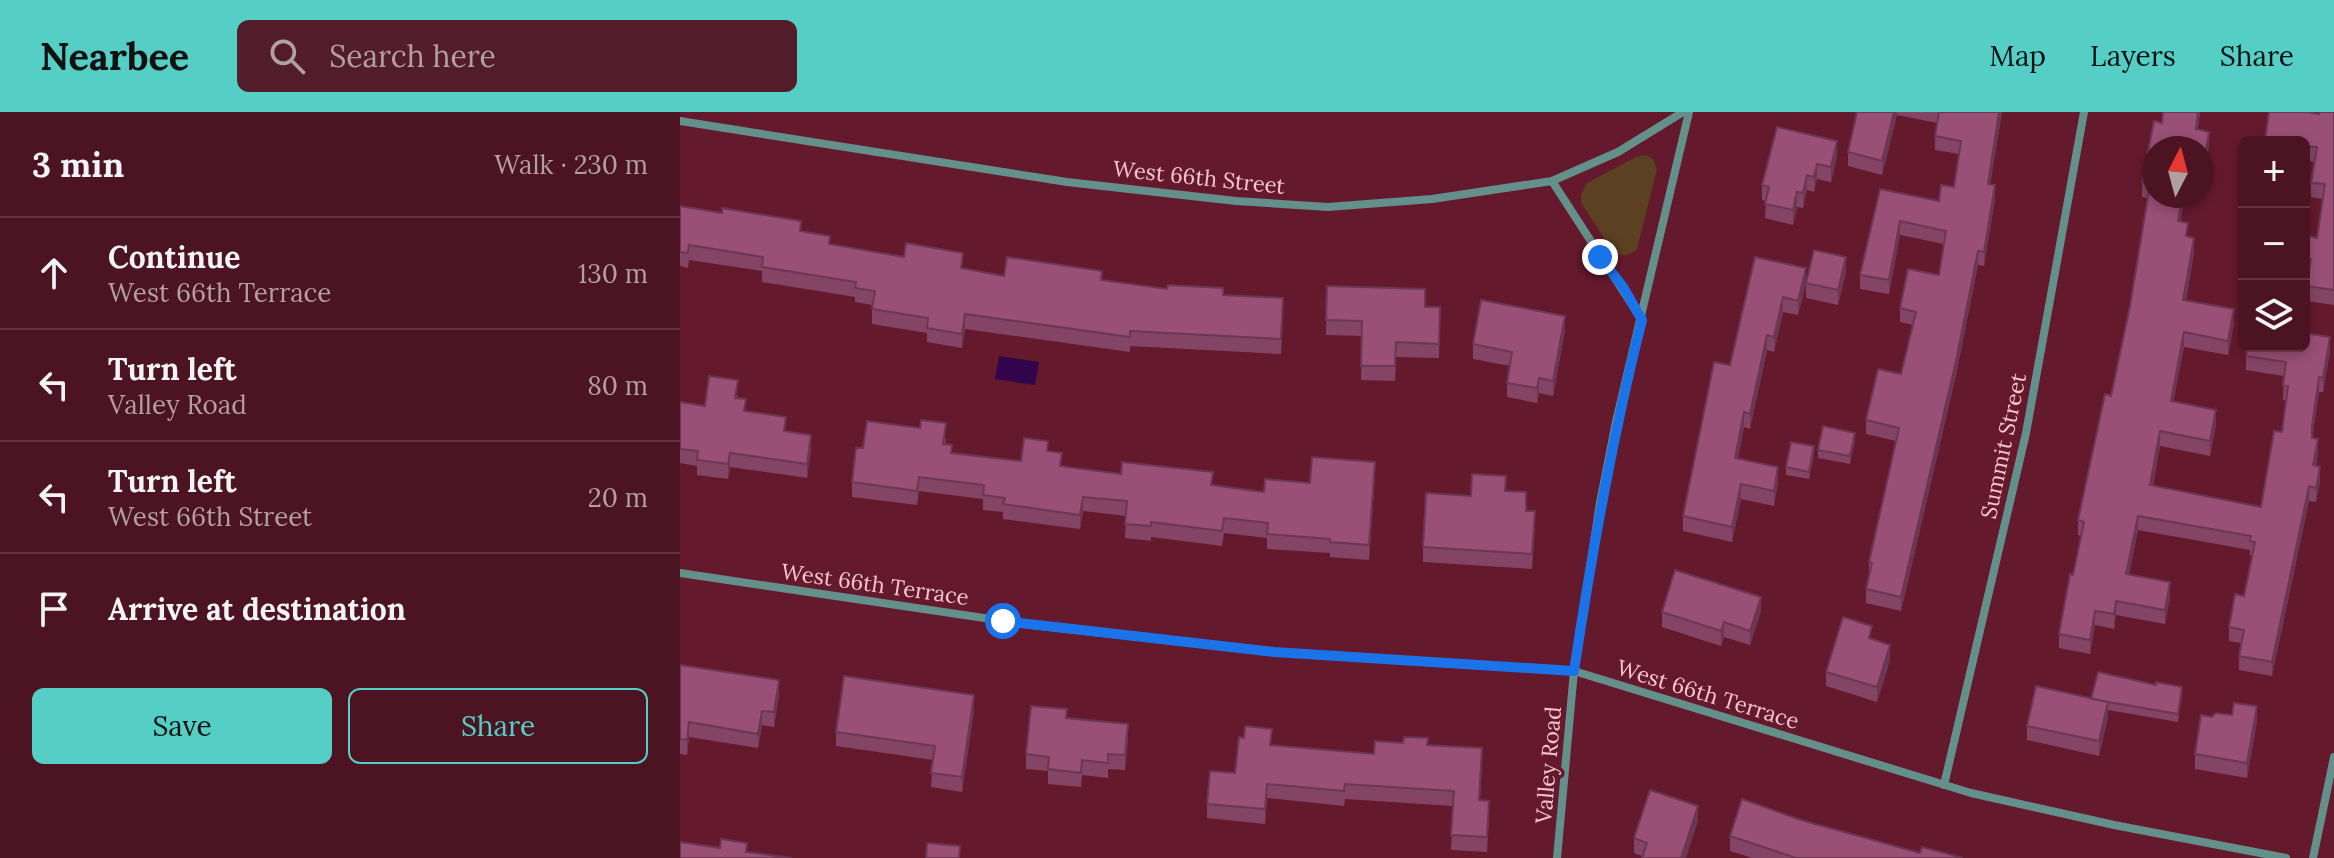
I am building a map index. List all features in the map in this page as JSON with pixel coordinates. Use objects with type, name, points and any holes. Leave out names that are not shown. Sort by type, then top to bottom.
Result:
[{"type":"street","name":"West 66th Street","points":[[680,121],[1067,182],[1236,201],[1312,206],[1432,199],[1552,181],[1618,152],[1683,112]]},
{"type":"street","name":"Valley Road","points":[[1557,858],[1574,671],[1602,490],[1689,112]]},
{"type":"street","name":"Summit Street","points":[[1944,785],[2026,433],[2084,112]]},
{"type":"street","points":[[1552,181],[1642,320]]},
{"type":"street","name":"West 66th Terrace","points":[[680,573],[1061,629],[1274,652],[1574,671],[1971,793],[2114,825],[2286,858]]},
{"type":"street","points":[[2313,858],[2334,757]]},
{"type":"shaded area","points":[[1646,155],[1653,159],[1657,169],[1637,249],[1628,255],[1619,255],[1613,251],[1581,203],[1581,194],[1587,183],[1636,157]]},
{"type":"shaded area","points":[[999,356],[1039,362],[1035,385],[995,379]]},
{"type":"building","points":[[1857,112],[1894,112],[1882,161],[1848,152]]},
{"type":"building","points":[[1939,112],[1999,112],[1988,184],[1995,185],[1984,252],[1978,251],[1956,361],[1901,597],[1866,589],[1872,563],[1869,562],[1899,428],[1866,420],[1878,369],[1901,374],[1916,312],[1900,308],[1908,269],[1939,275],[1946,231],[1900,221],[1889,280],[1860,275],[1880,189],[1939,201],[1941,185],[1954,187],[1961,141],[1935,136]]},
{"type":"building","points":[[2163,112],[2198,112],[2196,129],[2209,132],[2208,136],[2151,136],[2154,121],[2162,123]]},
{"type":"building","points":[[2269,112],[2334,112],[2334,290],[2310,287],[2310,236],[2317,238],[2325,184],[2311,183],[2317,147],[2310,146],[2310,136],[2266,136]]},
{"type":"building","points":[[1777,127],[1837,141],[1831,167],[1817,164],[1814,177],[1807,175],[1803,193],[1797,192],[1793,210],[1765,204],[1769,187],[1762,185]]},
{"type":"building","points":[[680,206],[722,213],[722,208],[801,221],[800,231],[830,236],[829,244],[904,257],[906,243],[963,253],[961,268],[1004,276],[1007,257],[1102,271],[1101,280],[1167,289],[1168,285],[1223,288],[1223,295],[1283,298],[1281,339],[1130,331],[1130,337],[965,314],[962,334],[927,328],[928,318],[872,309],[875,291],[855,288],[856,282],[762,267],[763,257],[689,245],[688,253],[680,252]]},
{"type":"building","points":[[2146,208],[2180,208],[2178,221],[2188,223],[2186,236],[2194,238],[2183,300],[2234,309],[2228,341],[2184,332],[2171,401],[2216,410],[2210,441],[2160,431],[2150,485],[2261,507],[2274,431],[2282,432],[2288,386],[2283,386],[2286,362],[2246,356],[2246,352],[2310,352],[2310,334],[2330,337],[2323,378],[2319,377],[2312,426],[2312,438],[2318,439],[2313,465],[2320,467],[2316,488],[2309,486],[2272,662],[2239,656],[2244,630],[2229,627],[2235,594],[2244,596],[2255,542],[2250,541],[2251,536],[2138,516],[2126,574],[2170,582],[2165,610],[2116,601],[2114,614],[2095,611],[2090,640],[2059,634],[2084,522],[2078,520],[2105,394],[2111,396]]},
{"type":"building","points":[[1814,250],[1846,257],[1838,290],[1806,283]]},
{"type":"building","points":[[1755,257],[1806,268],[1798,301],[1783,297],[1774,337],[1767,335],[1750,414],[1744,412],[1735,458],[1778,467],[1774,491],[1741,484],[1732,527],[1683,516],[1714,362],[1730,365]]},
{"type":"building","points":[[1327,286],[1425,289],[1425,307],[1440,307],[1439,344],[1396,342],[1395,366],[1361,366],[1362,321],[1326,320]]},
{"type":"building","points":[[1481,300],[1565,316],[1553,381],[1539,378],[1537,388],[1507,383],[1512,352],[1473,344]]},
{"type":"building","points":[[709,376],[738,380],[735,398],[746,399],[744,411],[786,417],[784,431],[811,435],[807,464],[730,453],[728,464],[697,460],[698,451],[680,449],[680,402],[705,406]]},
{"type":"building","points":[[921,420],[946,423],[943,444],[952,445],[951,453],[1021,461],[1024,438],[1048,441],[1047,451],[1062,453],[1060,466],[1121,474],[1122,462],[1213,472],[1211,485],[1264,492],[1265,479],[1310,483],[1312,457],[1375,462],[1369,545],[1267,534],[1268,523],[1224,518],[1222,531],[1151,522],[1151,526],[1125,524],[1127,501],[1083,497],[1080,515],[1003,504],[1005,498],[983,495],[984,485],[919,477],[917,491],[852,482],[856,448],[863,448],[867,421],[920,428]]},
{"type":"building","points":[[1823,426],[1855,433],[1850,456],[1818,450]]},
{"type":"building","points":[[1791,442],[1814,446],[1809,472],[1786,467]]},
{"type":"building","points":[[1472,474],[1506,476],[1505,491],[1526,492],[1526,511],[1535,511],[1532,554],[1423,547],[1426,493],[1471,496]]},
{"type":"building","points":[[1675,570],[1761,597],[1750,631],[1724,622],[1721,631],[1662,612]]},
{"type":"building","points":[[1843,617],[1872,626],[1869,638],[1890,645],[1877,687],[1826,672]]},
{"type":"building","points":[[680,665],[779,680],[774,712],[762,711],[758,734],[689,722],[687,740],[680,739]]},
{"type":"building","points":[[2098,672],[2156,685],[2156,682],[2182,687],[2178,714],[2091,699]]},
{"type":"building","points":[[844,676],[974,695],[962,777],[931,773],[935,746],[836,732]]},
{"type":"building","points":[[2036,686],[2108,702],[2099,741],[2027,726]]},
{"type":"building","points":[[2234,703],[2257,706],[2247,763],[2195,754],[2201,715],[2232,715]]},
{"type":"building","points":[[1031,706],[1067,709],[1066,718],[1128,724],[1125,755],[1108,754],[1108,763],[1082,760],[1081,773],[1048,769],[1049,757],[1026,754]]},
{"type":"building","points":[[1245,726],[1272,729],[1270,745],[1374,754],[1375,741],[1403,743],[1404,737],[1428,738],[1427,745],[1482,748],[1479,800],[1489,801],[1487,837],[1451,835],[1454,791],[1345,784],[1344,791],[1267,784],[1265,809],[1207,804],[1210,771],[1235,773],[1239,737],[1244,738]]},
{"type":"building","points":[[1650,790],[1698,806],[1681,858],[1642,858],[1647,843],[1634,838]]},
{"type":"building","points":[[1742,799],[1801,820],[1920,853],[1922,847],[1963,858],[1796,858],[1730,836]]},
{"type":"building","points":[[721,839],[747,843],[746,852],[792,858],[680,858],[680,842],[720,848]]},
{"type":"building","points":[[927,843],[960,846],[959,858],[926,858]]},
{"type":"route","points":[[1003,621],[1274,652],[1574,671],[1600,503],[1616,422],[1642,320],[1623,287],[1600,257]]}]
